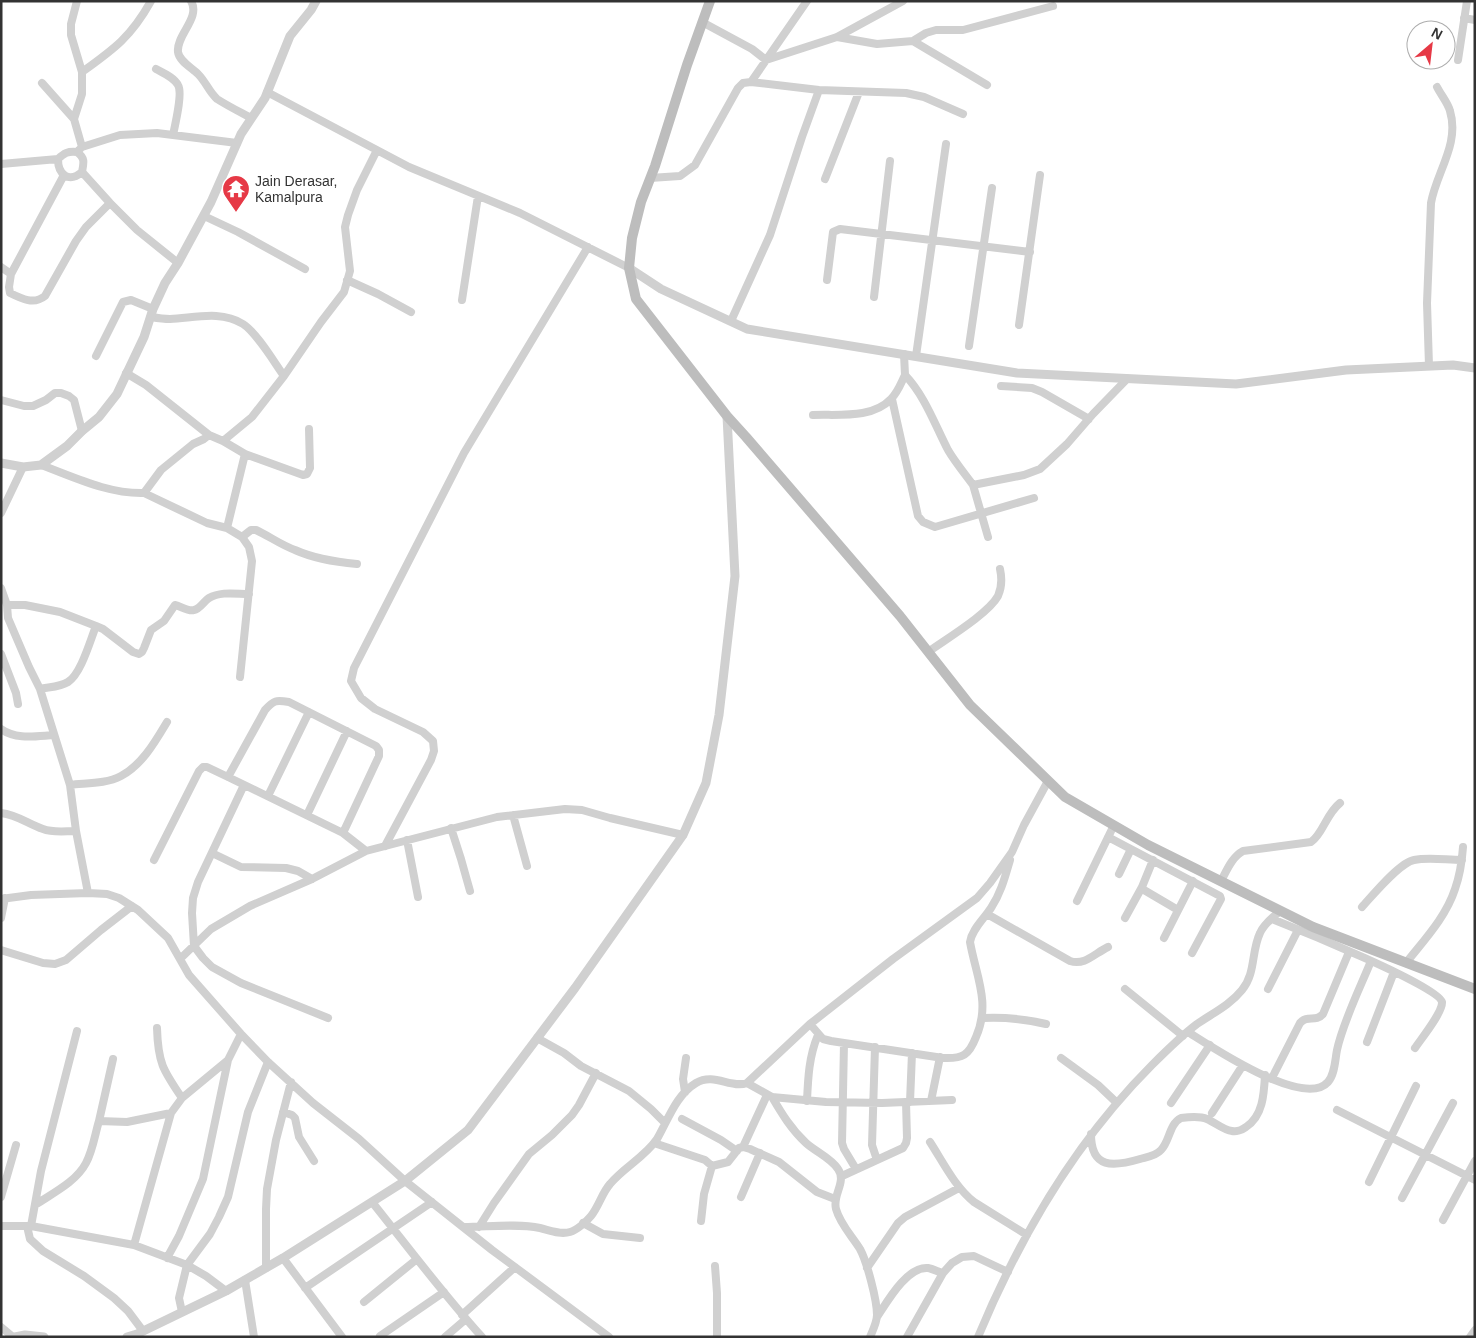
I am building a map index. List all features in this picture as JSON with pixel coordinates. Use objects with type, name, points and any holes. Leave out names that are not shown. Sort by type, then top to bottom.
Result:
[{"type":"main road","points":[[710,1],[687,65],[655,166],[641,202],[632,238],[630,268],[636,299],[727,416],[900,616],[970,705],[1065,798],[1148,845],[1313,927],[1475,989]]},
{"type":"street","points":[[77,1],[71,24],[71,35],[82,72],[82,94],[74,119],[79,150],[84,162],[82,172],[78,176],[70,177],[64,175],[58,167],[58,160],[64,153],[79,150],[120,135],[173,135],[237,143]]},
{"type":"street","points":[[82,72],[114,49],[128,36],[141,20],[151,1]]},
{"type":"street","points":[[192,1],[194,5],[193,13],[177,50],[179,57],[199,75],[212,94],[251,118]]},
{"type":"street","points":[[41,465],[67,446],[99,417],[117,394],[144,337],[165,283],[204,216],[241,134],[267,92],[290,36],[316,1]]},
{"type":"street","points":[[751,82],[807,1]]},
{"type":"street","points":[[766,60],[837,37],[903,1]]},
{"type":"street","points":[[1458,60],[1467,1]]},
{"type":"street","points":[[837,37],[877,44],[913,40],[926,32],[963,30],[1053,6]]},
{"type":"street","points":[[1464,18],[1475,20]]},
{"type":"street","points":[[702,22],[766,60]]},
{"type":"street","points":[[913,40],[987,85]]},
{"type":"street","points":[[156,69],[179,85],[173,135]]},
{"type":"street","points":[[650,178],[680,176],[695,165],[738,88],[743,83],[751,82],[819,90],[906,93],[924,97],[963,114]]},
{"type":"street","points":[[42,83],[74,119]]},
{"type":"street","points":[[1429,366],[1427,302],[1431,203],[1433,192],[1448,155],[1453,122],[1450,109],[1437,87]]},
{"type":"street","points":[[731,321],[770,235],[819,90]]},
{"type":"street","points":[[267,92],[409,167],[546,225],[630,268],[661,290],[746,329],[1017,373],[1127,379],[1236,384],[1346,370],[1453,365],[1475,368]]},
{"type":"street","points":[[825,179],[859,92]]},
{"type":"street","points":[[916,356],[946,144]]},
{"type":"street","points":[[223,441],[252,417],[344,292],[350,271],[345,227],[356,190],[377,150]]},
{"type":"street","points":[[1,164],[58,160]]},
{"type":"street","points":[[874,297],[890,161]]},
{"type":"street","points":[[82,172],[137,230],[178,263]]},
{"type":"street","points":[[64,175],[11,274],[10,293],[32,301],[40,300],[45,296],[64,260],[86,227],[110,203]]},
{"type":"street","points":[[1019,325],[1040,176]]},
{"type":"street","points":[[969,346],[992,188]]},
{"type":"street","points":[[462,300],[478,196]]},
{"type":"street","points":[[204,216],[305,268]]},
{"type":"street","points":[[827,280],[832,235],[836,230],[840,229],[1030,252]]},
{"type":"street","points":[[385,846],[431,760],[434,752],[433,741],[423,732],[376,709],[361,698],[351,681],[354,668],[464,453],[588,247]]},
{"type":"street","points":[[1,267],[11,274]]},
{"type":"street","points":[[347,280],[411,312]]},
{"type":"street","points":[[96,356],[124,302],[131,300],[152,313],[169,319],[200,316],[227,317],[243,324],[251,331],[284,376]]},
{"type":"street","points":[[813,415],[866,413],[885,405],[897,392],[905,375],[904,354]]},
{"type":"street","points":[[126,373],[146,385],[208,435],[223,441],[245,454],[303,475],[307,474],[310,468],[309,428]]},
{"type":"street","points":[[905,375],[913,383],[935,421],[949,451],[973,485],[988,537]]},
{"type":"street","points":[[973,485],[1024,475],[1040,469],[1067,444],[1127,379]]},
{"type":"street","points":[[1001,386],[1027,387],[1042,392],[1089,419]]},
{"type":"street","points":[[1,400],[24,406],[33,406],[55,394],[61,393],[69,396],[74,400],[82,431]]},
{"type":"street","points":[[892,399],[918,516],[923,522],[935,527],[1034,498]]},
{"type":"street","points":[[127,1337],[226,1291],[283,1258],[405,1181],[468,1130],[575,988],[683,835],[706,783],[719,714],[735,576],[727,416]]},
{"type":"street","points":[[144,494],[161,470],[193,444],[208,435]]},
{"type":"street","points":[[227,528],[245,454]]},
{"type":"street","points":[[1,463],[23,467],[41,465],[101,487],[129,494],[144,494],[207,524],[227,528],[242,537],[249,547],[252,561],[240,677]]},
{"type":"street","points":[[1,513],[23,467]]},
{"type":"street","points":[[242,537],[251,530],[256,530],[293,550],[311,557],[357,564]]},
{"type":"street","points":[[928,652],[959,630],[989,606],[998,596],[1002,577],[1000,569]]},
{"type":"street","points":[[1,588],[7,605],[5,620],[40,689],[70,785],[76,831],[88,893]]},
{"type":"street","points":[[7,605],[25,605],[60,612],[103,629],[133,652],[139,654],[144,648],[151,630],[164,621],[175,605],[192,611],[217,594],[249,594]]},
{"type":"street","points":[[40,689],[64,684],[75,675],[96,626]]},
{"type":"street","points":[[1,654],[16,693],[18,704]]},
{"type":"street","points":[[228,777],[272,702],[278,700],[289,702],[376,746],[379,750],[379,756],[343,832]]},
{"type":"street","points":[[268,796],[309,712]]},
{"type":"street","points":[[70,785],[102,782],[121,776],[138,764],[167,722]]},
{"type":"street","points":[[1,729],[16,736],[54,735]]},
{"type":"street","points":[[306,815],[347,731]]},
{"type":"street","points":[[154,860],[199,771],[203,767],[207,767],[343,832],[366,850]]},
{"type":"street","points":[[810,1024],[823,1039],[844,1043],[940,1058],[958,1058],[969,1052],[983,1018],[983,997],[970,942],[971,935],[987,914],[1001,890],[1012,852],[1024,825],[1048,781]]},
{"type":"street","points":[[244,785],[198,882],[193,898],[194,946],[212,967],[241,983],[328,1018]]},
{"type":"street","points":[[1221,881],[1237,854],[1243,851],[1311,842],[1318,836],[1330,812],[1340,802]]},
{"type":"street","points":[[180,959],[211,929],[250,906],[312,879],[366,850],[451,828],[497,817],[565,809],[582,810],[683,835]]},
{"type":"street","points":[[1,814],[18,816],[44,830],[76,831]]},
{"type":"street","points":[[513,815],[527,866]]},
{"type":"street","points":[[1077,901],[1114,825]]},
{"type":"street","points":[[451,828],[470,891]]},
{"type":"street","points":[[1108,837],[1216,892],[1220,896],[1221,899],[1192,953]]},
{"type":"street","points":[[407,840],[418,896]]},
{"type":"street","points":[[1406,962],[1447,908],[1456,888],[1464,847]]},
{"type":"street","points":[[1119,874],[1131,849]]},
{"type":"street","points":[[464,1227],[521,1226],[538,1227],[561,1233],[570,1232],[591,1217],[611,1183],[654,1143],[677,1103],[695,1083],[705,1079],[715,1079],[742,1085],[747,1083],[810,1024],[893,959],[977,898],[1012,852]]},
{"type":"street","points":[[212,853],[241,867],[286,868],[298,871],[312,879]]},
{"type":"street","points":[[1362,907],[1409,862],[1430,859],[1462,860]]},
{"type":"street","points":[[1125,918],[1154,860]]},
{"type":"street","points":[[1164,938],[1193,881]]},
{"type":"street","points":[[1142,887],[1150,894],[1178,910]]},
{"type":"street","points":[[1,918],[3,898],[31,895],[108,894],[132,906],[168,938],[189,975],[242,1034],[268,1062],[313,1103],[359,1139],[405,1181],[609,1337]]},
{"type":"street","points":[[1,950],[43,963],[55,964],[61,962],[73,955],[132,906]]},
{"type":"street","points":[[978,1337],[1027,1235],[1065,1170],[1091,1134],[1150,1066],[1186,1034],[1228,1004],[1243,990],[1250,979],[1260,933],[1280,910]]},
{"type":"street","points":[[987,914],[1070,961],[1084,962],[1108,947]]},
{"type":"street","points":[[1272,919],[1371,961],[1430,990],[1438,996],[1442,1000],[1442,1006],[1415,1048]]},
{"type":"street","points":[[1268,989],[1298,930]]},
{"type":"street","points":[[1091,1134],[1091,1145],[1094,1153],[1099,1159],[1114,1165],[1125,1164],[1160,1152],[1174,1124],[1180,1118],[1207,1119],[1226,1130],[1235,1132],[1248,1126],[1254,1121],[1260,1110],[1269,1077],[1300,1022],[1303,1019],[1319,1018],[1322,1014],[1349,952]]},
{"type":"street","points":[[1124,989],[1186,1034],[1210,1045],[1243,1066],[1302,1089],[1313,1090],[1322,1088],[1329,1081],[1333,1072],[1341,1034],[1371,961]]},
{"type":"street","points":[[1367,1042],[1394,972]]},
{"type":"street","points":[[983,1018],[1006,1017],[1046,1024]]},
{"type":"street","points":[[157,1028],[158,1050],[161,1062],[165,1073],[182,1098]]},
{"type":"street","points":[[77,1031],[41,1171],[29,1226],[30,1239],[42,1252],[84,1276],[114,1298],[128,1311],[143,1331]]},
{"type":"street","points":[[167,1258],[179,1236],[203,1179],[228,1060],[242,1034]]},
{"type":"street","points":[[807,1100],[809,1068],[818,1035]]},
{"type":"street","points":[[537,1038],[564,1052],[582,1066],[629,1091],[665,1123]]},
{"type":"street","points":[[844,1043],[842,1143],[856,1169]]},
{"type":"street","points":[[1171,1103],[1210,1045]]},
{"type":"street","points":[[875,1048],[872,1145],[877,1160]]},
{"type":"street","points":[[842,1176],[896,1152],[903,1148],[906,1143],[912,1053]]},
{"type":"street","points":[[685,1092],[683,1079],[686,1058]]},
{"type":"street","points":[[931,1101],[940,1058]]},
{"type":"street","points":[[1061,1058],[1098,1084],[1117,1103]]},
{"type":"street","points":[[35,1205],[69,1182],[81,1171],[87,1161],[113,1059]]},
{"type":"street","points":[[134,1245],[170,1113],[182,1098],[228,1060]]},
{"type":"street","points":[[182,1312],[179,1298],[187,1265],[210,1234],[220,1217],[228,1197],[248,1112],[268,1062]]},
{"type":"street","points":[[1212,1113],[1243,1066]]},
{"type":"street","points":[[479,1227],[529,1154],[572,1115],[596,1073]]},
{"type":"street","points":[[266,1268],[267,1188],[276,1140],[291,1082]]},
{"type":"street","points":[[747,1083],[769,1096],[807,1100],[873,1103],[952,1100]]},
{"type":"street","points":[[1368,1182],[1416,1086]]},
{"type":"street","points":[[712,1166],[728,1162],[740,1149],[769,1096]]},
{"type":"street","points":[[769,1096],[788,1124],[806,1143],[836,1167],[842,1176],[835,1199],[837,1212],[860,1249],[867,1268],[877,1317]]},
{"type":"street","points":[[1402,1198],[1453,1104]]},
{"type":"street","points":[[1337,1110],[1471,1178]]},
{"type":"street","points":[[283,1112],[295,1118],[299,1137],[314,1161]]},
{"type":"street","points":[[98,1120],[128,1122],[170,1113]]},
{"type":"street","points":[[682,1119],[740,1149],[760,1153],[785,1166],[817,1192],[835,1199]]},
{"type":"street","points":[[930,1142],[959,1188],[974,1202],[1027,1235]]},
{"type":"street","points":[[654,1143],[705,1160],[712,1166]]},
{"type":"street","points":[[1,1197],[16,1144]]},
{"type":"street","points":[[741,1197],[760,1153]]},
{"type":"street","points":[[1443,1220],[1471,1178],[1475,1162]]},
{"type":"street","points":[[701,1220],[704,1194],[712,1166]]},
{"type":"street","points":[[867,1268],[898,1223],[905,1217],[959,1188]]},
{"type":"street","points":[[372,1202],[482,1337]]},
{"type":"street","points":[[305,1288],[432,1202]]},
{"type":"street","points":[[583,1223],[602,1234],[640,1238]]},
{"type":"street","points":[[1,1226],[29,1226],[134,1245],[187,1265],[226,1291]]},
{"type":"street","points":[[907,1337],[952,1262],[974,1256],[1008,1272]]},
{"type":"street","points":[[283,1258],[342,1337]]},
{"type":"street","points":[[364,1302],[417,1259]]},
{"type":"street","points":[[715,1266],[717,1337]]},
{"type":"street","points":[[445,1337],[515,1267]]},
{"type":"street","points":[[870,1337],[877,1317],[901,1284],[913,1272],[928,1268],[944,1273]]},
{"type":"street","points":[[245,1280],[254,1337]]},
{"type":"street","points":[[380,1336],[444,1292]]},
{"type":"street","points":[[1,1327],[14,1337],[44,1337]]},
{"type":"street","points":[[1470,1337],[1475,1330]]},
{"type":"place","name":"Jain Derasar, Kamalpura","points":[[236,213]]}]
